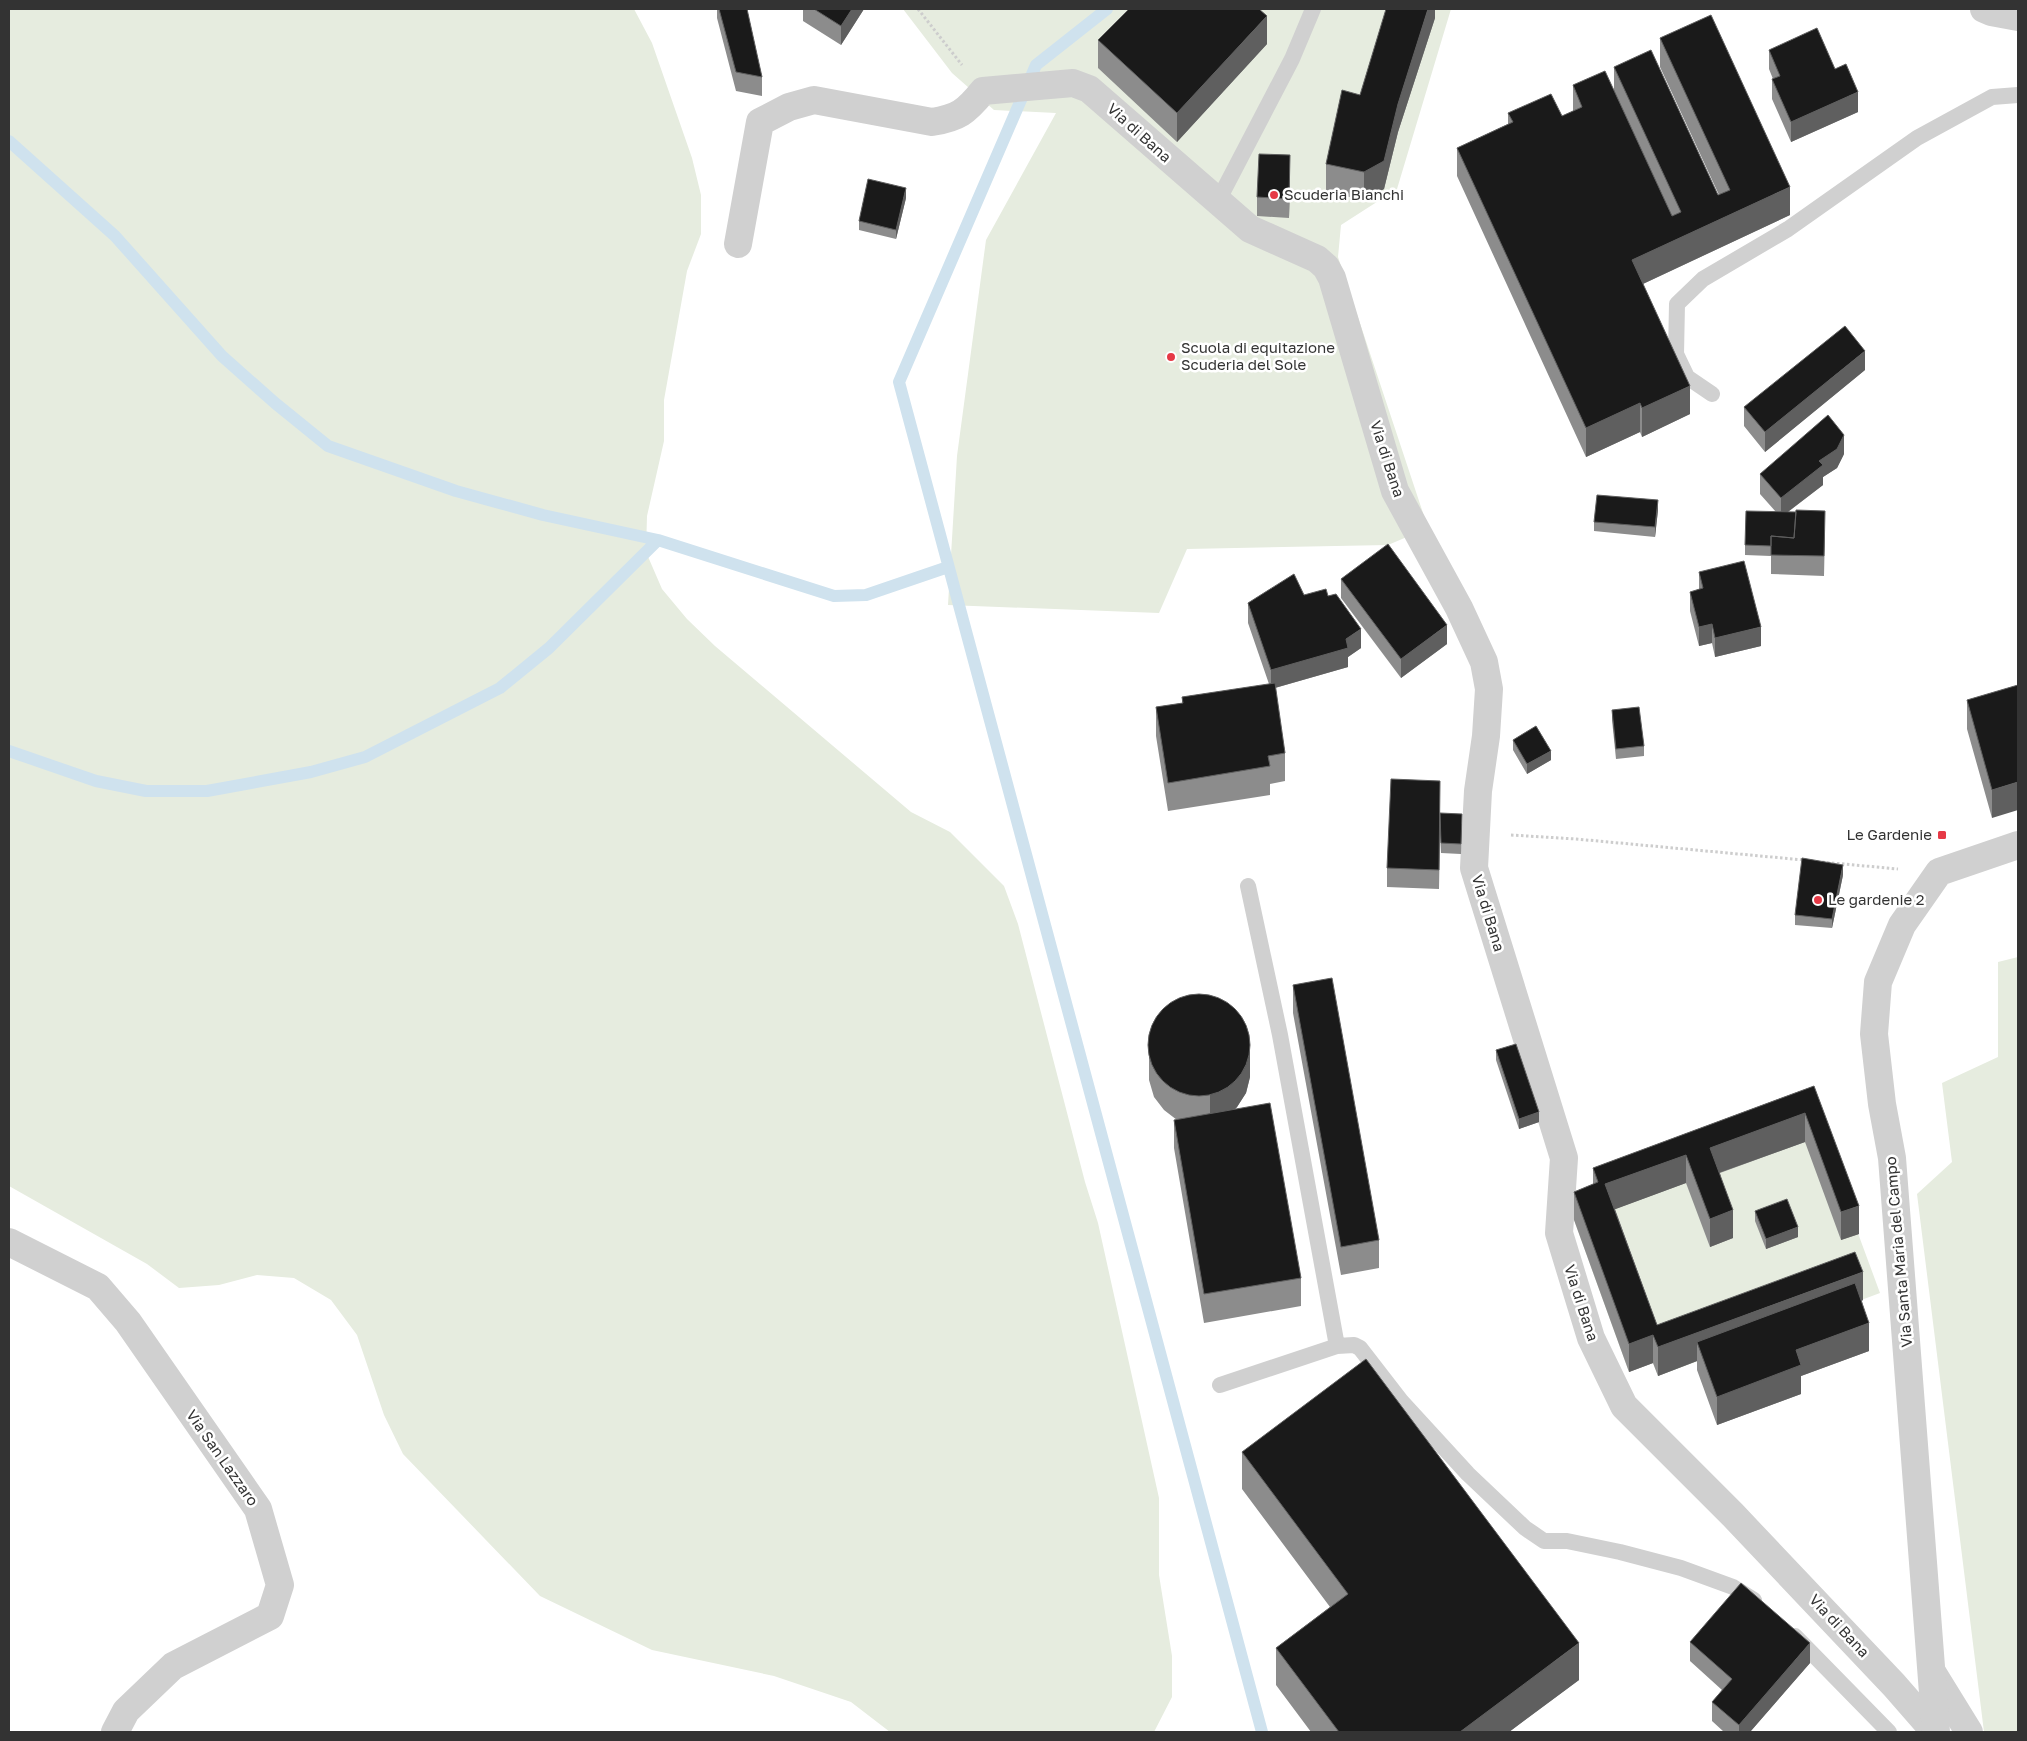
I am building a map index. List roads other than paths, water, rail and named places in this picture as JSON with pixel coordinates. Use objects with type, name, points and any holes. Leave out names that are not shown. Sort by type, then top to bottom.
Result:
[{"type":"street","points":[[1984,9],[2018,17]]},
{"type":"street","name":"Via di Bana","points":[[738,244],[760,122],[789,107],[814,100],[932,122],[951,119],[968,110],[983,91],[1073,84],[1089,89],[1250,229],[1317,259],[1326,266],[1332,278],[1395,492],[1459,608],[1484,662],[1489,690],[1486,736],[1478,791],[1474,868],[1564,1158],[1559,1233],[1591,1338],[1624,1406],[1732,1514],[1894,1685],[1935,1732]]},
{"type":"street","name":"Via Santa Maria del Campo","points":[[1935,1732],[1892,1158],[1882,1104],[1874,1034],[1878,982],[1902,925],[1939,872],[2018,845]]},
{"type":"street","name":"Via San Lazzaro","points":[[9,1242],[98,1287],[128,1322],[258,1509],[280,1585],[270,1616],[173,1666],[126,1711],[115,1732]]},
{"type":"street","points":[[1932,1672],[1969,1732]]},
{"type":"lane","points":[[1218,201],[1292,59],[1313,9]]},
{"type":"lane","points":[[1712,394],[1686,377],[1676,354],[1677,304],[1703,279],[1788,229],[1917,138],[1992,97],[2018,95]]},
{"type":"lane","points":[[1248,886],[1280,1035],[1337,1346]]},
{"type":"lane","points":[[1220,1385],[1337,1346],[1354,1345],[1360,1348],[1401,1401],[1468,1474],[1525,1528],[1544,1541],[1567,1542],[1593,1547],[1681,1568],[1734,1587],[1768,1609]]},
{"type":"lane","points":[[1782,1623],[1889,1732]]},
{"type":"waterway","points":[[1107,9],[1036,65],[899,382],[1262,1732]]},
{"type":"waterway","points":[[9,141],[115,236],[222,356],[275,403],[328,446],[456,491],[543,515],[658,540],[834,596],[866,595],[948,567]]},
{"type":"waterway","points":[[9,751],[96,781],[146,791],[207,791],[311,772],[365,757],[500,688],[549,648],[658,540]]},
{"type":"place","name":"Scuderia Bianchi","points":[[1274,195]]},
{"type":"place","name":"Scuola di equitazione Scuderia del Sole","points":[[1171,357]]},
{"type":"place","name":"Le Gardenie","points":[[1942,835]]},
{"type":"place","name":"Le gardenie 2","points":[[1818,900]]}]
